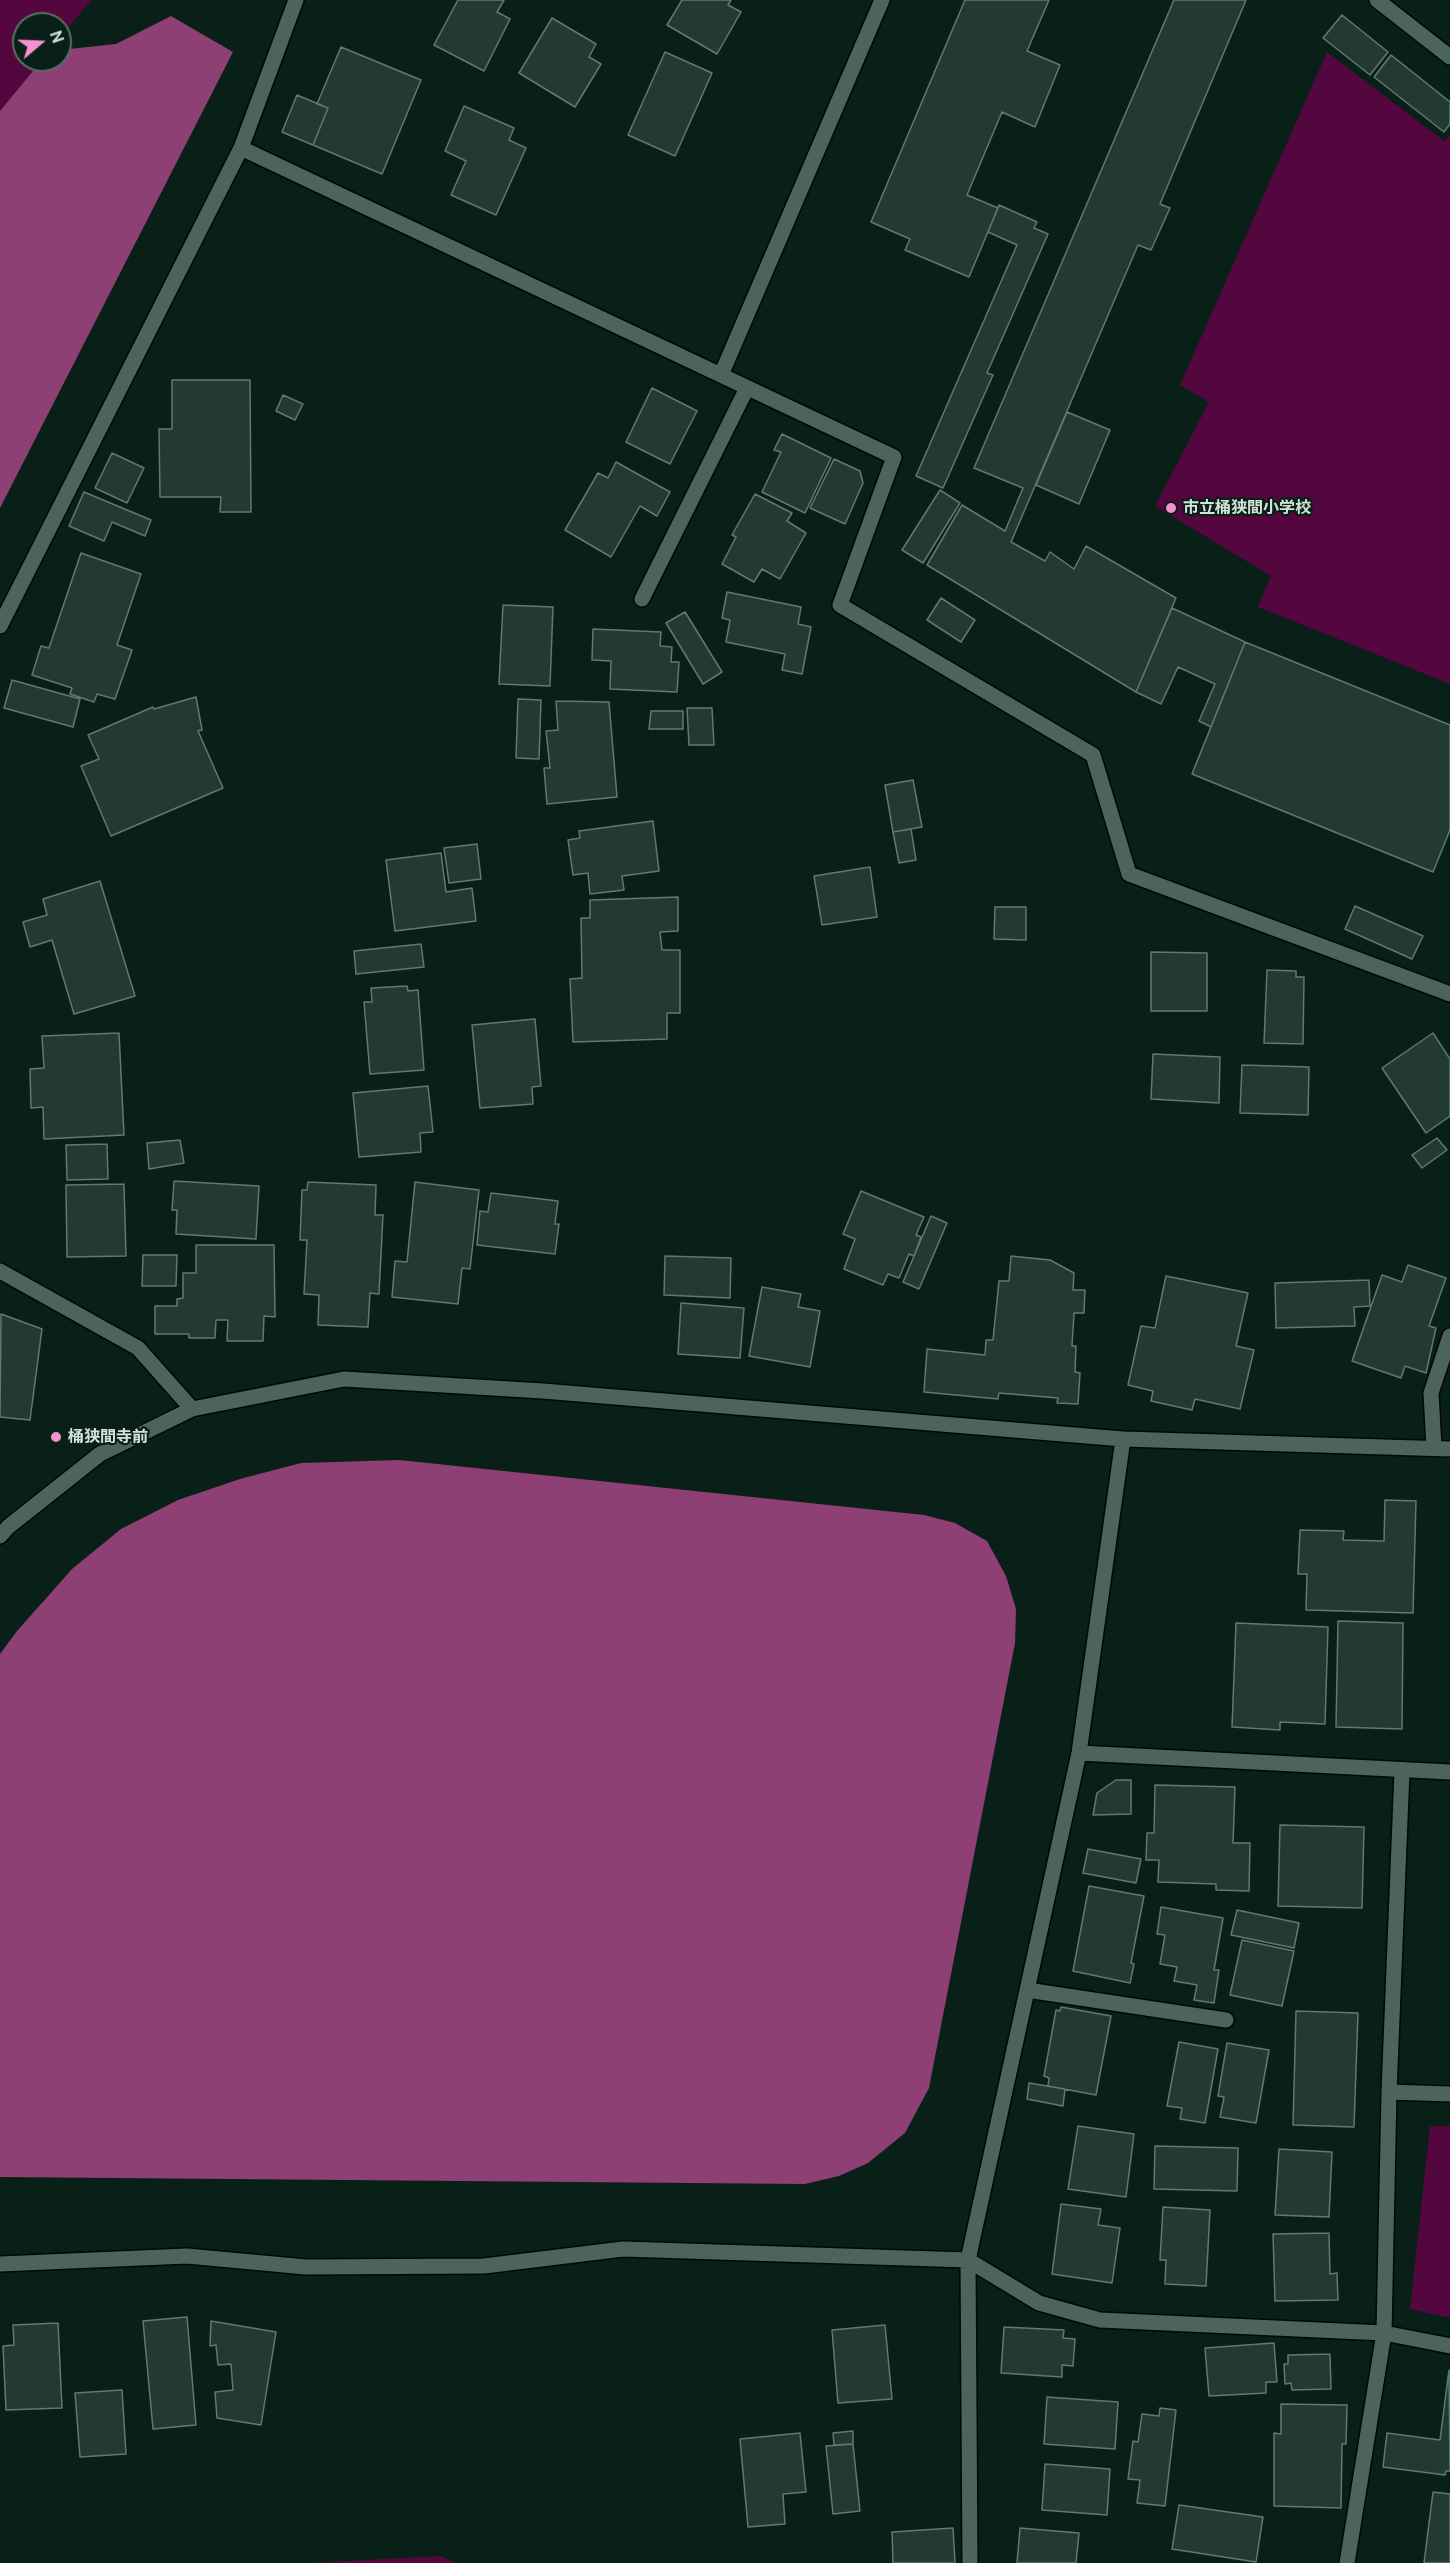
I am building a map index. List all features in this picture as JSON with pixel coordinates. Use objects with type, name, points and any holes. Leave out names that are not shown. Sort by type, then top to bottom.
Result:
[{"type":"street","points":[[0,626],[241,148],[296,0]]},
{"type":"street","points":[[721,375],[882,0]]},
{"type":"street","points":[[1377,0],[1450,57]]},
{"type":"street","points":[[241,148],[894,458],[840,605],[1093,755],[1129,874],[1450,994]]},
{"type":"street","points":[[642,599],[747,388]]},
{"type":"street","points":[[0,1271],[138,1348],[192,1409]]},
{"type":"street","points":[[1434,1448],[1431,1393],[1450,1336]]},
{"type":"street","points":[[0,1536],[8,1527],[100,1454],[192,1409],[344,1379],[555,1392],[1123,1439],[1450,1449]]},
{"type":"street","points":[[970,2563],[968,2260],[1079,1753],[1123,1439]]},
{"type":"street","points":[[1079,1753],[1450,1772]]},
{"type":"street","points":[[1347,2563],[1384,2333],[1389,2092],[1402,1771]]},
{"type":"street","points":[[1027,1990],[1226,2020]]},
{"type":"street","points":[[1389,2092],[1450,2094]]},
{"type":"street","points":[[0,2264],[187,2256],[306,2267],[484,2266],[623,2249],[968,2260],[1038,2303],[1100,2320],[1384,2333],[1450,2346]]},
{"type":"shaded area","points":[[0,0],[91,0],[72,23],[72,12],[12,12],[12,72],[32,72],[0,111]]},
{"type":"shaded area","points":[[171,16],[233,52],[0,508],[0,111],[32,72],[72,72],[72,49],[116,44]]},
{"type":"shaded area","points":[[1327,52],[1444,141],[1450,135],[1450,684],[1258,607],[1271,576],[1155,506],[1209,402],[1180,385]]},
{"type":"shaded area","points":[[399,1460],[924,1515],[955,1523],[987,1541],[1006,1576],[1016,1609],[1015,1643],[929,2088],[905,2133],[868,2163],[839,2176],[805,2184],[0,2177],[0,1654],[17,1631],[72,1569],[121,1529],[178,1500],[240,1479],[301,1463]]},
{"type":"shaded area","points":[[1430,2126],[1450,2126],[1450,2318],[1410,2309]]},
{"type":"shaded area","points":[[442,2556],[455,2563],[310,2563]]},
{"type":"building","points":[[458,0],[504,0],[497,12],[510,19],[484,71],[434,45]]},
{"type":"building","points":[[682,0],[731,0],[728,5],[741,12],[717,54],[667,25]]},
{"type":"building","points":[[965,0],[1049,0],[1027,51],[1060,65],[1035,127],[1002,112],[967,195],[998,208],[969,277],[905,250],[910,239],[871,222]]},
{"type":"building","points":[[1174,0],[1246,0],[1160,204],[1170,208],[1151,250],[1138,245],[1011,542],[1045,561],[1050,552],[1074,569],[1086,546],[1176,598],[1136,692],[927,565],[962,505],[1005,531],[1023,488],[974,468]]},
{"type":"building","points":[[1342,15],[1388,52],[1370,75],[1323,38]]},
{"type":"building","points":[[552,18],[596,44],[589,57],[601,64],[575,107],[519,73]]},
{"type":"building","points":[[341,47],[421,80],[382,174],[313,145],[328,108],[317,104]]},
{"type":"building","points":[[665,52],[712,73],[675,156],[628,135]]},
{"type":"building","points":[[1391,55],[1450,102],[1450,124],[1444,132],[1374,77]]},
{"type":"building","points":[[297,95],[328,108],[313,145],[282,132]]},
{"type":"building","points":[[464,106],[514,128],[509,140],[526,148],[496,215],[451,195],[466,161],[445,151]]},
{"type":"building","points":[[999,205],[1037,222],[1034,228],[1048,234],[987,373],[993,375],[943,488],[916,476],[1017,245],[988,232]]},
{"type":"building","points":[[172,380],[250,380],[251,512],[220,512],[221,497],[160,497],[159,429],[172,429]]},
{"type":"building","points":[[652,388],[697,411],[670,464],[626,442]]},
{"type":"building","points":[[283,395],[303,404],[295,420],[276,411]]},
{"type":"building","points":[[1067,412],[1110,430],[1079,504],[1036,485]]},
{"type":"building","points":[[782,434],[831,458],[805,513],[762,492],[781,452],[774,450]]},
{"type":"building","points":[[112,453],[144,468],[127,503],[95,488]]},
{"type":"building","points":[[834,459],[860,471],[863,483],[845,524],[810,508]]},
{"type":"building","points":[[616,462],[670,492],[657,516],[640,506],[611,557],[565,530],[598,473],[608,478]]},
{"type":"building","points":[[940,490],[960,503],[923,563],[902,550]]},
{"type":"building","points":[[84,492],[151,520],[145,536],[112,522],[104,541],[69,526]]},
{"type":"building","points":[[755,494],[792,513],[787,521],[806,533],[780,579],[762,569],[754,582],[722,564],[736,537],[732,535]]},
{"type":"building","points":[[81,553],[141,574],[117,645],[132,650],[115,699],[97,694],[94,702],[70,694],[72,688],[32,675],[41,646],[49,648]]},
{"type":"building","points":[[727,592],[801,607],[798,624],[811,627],[802,674],[782,670],[785,654],[726,642],[730,620],[722,618]]},
{"type":"building","points":[[941,598],[975,620],[961,642],[927,620]]},
{"type":"building","points":[[503,605],[553,607],[550,686],[499,684]]},
{"type":"building","points":[[1172,608],[1245,642],[1211,727],[1199,721],[1215,684],[1178,667],[1161,704],[1136,692]]},
{"type":"building","points":[[685,612],[722,672],[703,684],[666,623]]},
{"type":"building","points":[[593,629],[661,632],[660,646],[672,647],[671,662],[679,662],[677,692],[610,689],[611,661],[592,660]]},
{"type":"building","points":[[1245,642],[1450,725],[1450,830],[1433,872],[1192,774]]},
{"type":"building","points":[[12,680],[80,699],[73,727],[4,708]]},
{"type":"building","points":[[196,697],[202,730],[198,731],[223,788],[111,836],[81,766],[99,759],[88,735],[153,707],[154,709]]},
{"type":"building","points":[[518,699],[541,700],[539,759],[516,758]]},
{"type":"building","points":[[556,701],[609,702],[617,797],[547,804],[544,768],[550,768],[546,731],[558,730]]},
{"type":"building","points":[[687,708],[712,708],[714,745],[689,745]]},
{"type":"building","points":[[651,711],[683,711],[683,729],[649,729]]},
{"type":"building","points":[[913,780],[922,827],[893,832],[885,785]]},
{"type":"building","points":[[653,821],[659,871],[622,876],[624,890],[590,894],[588,873],[573,875],[568,840],[580,838],[579,831]]},
{"type":"building","points":[[911,829],[916,860],[899,863],[893,832]]},
{"type":"building","points":[[477,844],[481,879],[449,883],[444,848]]},
{"type":"building","points":[[441,853],[446,892],[472,888],[476,921],[395,931],[386,860]]},
{"type":"building","points":[[870,867],[877,917],[822,925],[814,876]]},
{"type":"building","points":[[100,881],[135,996],[74,1014],[52,940],[30,947],[23,922],[47,915],[43,899]]},
{"type":"building","points":[[678,897],[678,931],[660,932],[662,950],[680,950],[680,1013],[667,1013],[667,1039],[573,1042],[570,979],[582,978],[581,918],[590,918],[590,900]]},
{"type":"building","points":[[1355,906],[1423,936],[1412,959],[1345,929]]},
{"type":"building","points":[[995,907],[1026,907],[1026,940],[994,939]]},
{"type":"building","points":[[421,944],[424,967],[356,974],[354,951]]},
{"type":"building","points":[[1151,952],[1207,953],[1207,1011],[1151,1011]]},
{"type":"building","points":[[1267,970],[1296,971],[1296,977],[1304,977],[1303,1044],[1264,1043]]},
{"type":"building","points":[[407,986],[408,991],[418,990],[424,1070],[370,1074],[364,1002],[372,1002],[371,988]]},
{"type":"building","points":[[535,1019],[541,1086],[532,1087],[533,1104],[480,1108],[472,1025]]},
{"type":"building","points":[[119,1033],[124,1135],[44,1139],[43,1107],[31,1108],[30,1069],[44,1068],[42,1036]]},
{"type":"building","points":[[1433,1033],[1450,1059],[1450,1116],[1426,1133],[1382,1068]]},
{"type":"building","points":[[1153,1054],[1220,1057],[1219,1103],[1151,1099]]},
{"type":"building","points":[[1242,1065],[1309,1067],[1308,1115],[1240,1113]]},
{"type":"building","points":[[428,1086],[433,1132],[420,1133],[421,1152],[359,1157],[353,1093]]},
{"type":"building","points":[[1437,1138],[1447,1150],[1422,1168],[1412,1155]]},
{"type":"building","points":[[180,1140],[184,1163],[149,1169],[147,1143]]},
{"type":"building","points":[[107,1144],[108,1179],[67,1180],[66,1145]]},
{"type":"building","points":[[174,1181],[259,1186],[256,1239],[176,1234],[177,1210],[172,1210]]},
{"type":"building","points":[[308,1182],[376,1185],[375,1215],[383,1215],[379,1294],[370,1293],[368,1327],[318,1325],[319,1295],[304,1294],[307,1240],[300,1240],[302,1190],[307,1190]]},
{"type":"building","points":[[415,1182],[479,1190],[470,1269],[462,1268],[458,1304],[392,1297],[395,1261],[407,1262]]},
{"type":"building","points":[[124,1184],[126,1256],[67,1257],[66,1185]]},
{"type":"building","points":[[861,1191],[924,1217],[916,1235],[921,1237],[914,1256],[909,1254],[899,1278],[888,1274],[883,1285],[844,1269],[855,1239],[843,1234]]},
{"type":"building","points":[[491,1193],[558,1201],[555,1224],[559,1224],[555,1254],[477,1245],[480,1211],[488,1212]]},
{"type":"building","points":[[931,1216],[947,1223],[919,1289],[903,1282]]},
{"type":"building","points":[[196,1245],[274,1245],[275,1317],[264,1316],[263,1341],[227,1341],[228,1320],[216,1320],[215,1338],[189,1338],[189,1334],[155,1334],[155,1306],[177,1306],[177,1299],[183,1298],[183,1273],[196,1273]]},
{"type":"building","points":[[143,1255],[177,1255],[176,1286],[142,1286]]},
{"type":"building","points":[[665,1256],[731,1258],[730,1298],[664,1295]]},
{"type":"building","points":[[1011,1256],[1050,1260],[1074,1273],[1073,1290],[1085,1290],[1084,1313],[1074,1313],[1072,1346],[1076,1346],[1075,1372],[1080,1373],[1078,1404],[1057,1403],[1058,1398],[999,1393],[998,1399],[924,1392],[927,1349],[985,1355],[986,1340],[993,1340],[999,1281],[1009,1281]]},
{"type":"building","points":[[1408,1265],[1446,1278],[1429,1326],[1436,1328],[1426,1373],[1405,1366],[1401,1378],[1352,1361],[1382,1275],[1402,1282]]},
{"type":"building","points":[[1166,1276],[1248,1293],[1236,1346],[1254,1350],[1240,1409],[1195,1399],[1192,1410],[1151,1401],[1153,1391],[1128,1385],[1141,1326],[1155,1328]]},
{"type":"building","points":[[1369,1280],[1370,1306],[1354,1307],[1355,1326],[1276,1328],[1275,1283]]},
{"type":"building","points":[[762,1287],[801,1294],[798,1307],[820,1311],[810,1367],[749,1356]]},
{"type":"building","points":[[681,1303],[744,1308],[740,1358],[678,1354]]},
{"type":"building","points":[[1,1314],[42,1329],[30,1420],[0,1417]]},
{"type":"building","points":[[1385,1500],[1416,1501],[1413,1613],[1306,1610],[1307,1574],[1298,1574],[1300,1530],[1344,1531],[1343,1540],[1384,1541]]},
{"type":"building","points":[[1338,1621],[1403,1623],[1402,1729],[1336,1727]]},
{"type":"building","points":[[1236,1623],[1328,1627],[1325,1724],[1280,1722],[1280,1730],[1232,1727]]},
{"type":"building","points":[[1116,1780],[1131,1780],[1131,1814],[1093,1815],[1097,1793]]},
{"type":"building","points":[[1155,1785],[1235,1787],[1233,1843],[1250,1843],[1249,1891],[1216,1890],[1216,1884],[1158,1882],[1159,1860],[1146,1860],[1147,1833],[1154,1833]]},
{"type":"building","points":[[1280,1825],[1364,1827],[1362,1908],[1278,1906]]},
{"type":"building","points":[[1088,1849],[1141,1859],[1136,1883],[1083,1873]]},
{"type":"building","points":[[1089,1886],[1144,1896],[1131,1963],[1134,1964],[1130,1983],[1073,1971]]},
{"type":"building","points":[[1161,1907],[1223,1918],[1214,1970],[1219,1970],[1214,2003],[1194,2000],[1197,1985],[1174,1981],[1177,1967],[1160,1964],[1165,1935],[1157,1934]]},
{"type":"building","points":[[1237,1910],[1299,1923],[1294,1948],[1231,1935]]},
{"type":"building","points":[[1242,1940],[1294,1951],[1282,2006],[1230,1995]]},
{"type":"building","points":[[1061,2007],[1111,2016],[1096,2095],[1048,2086],[1049,2078],[1044,2076],[1056,2010],[1060,2011]]},
{"type":"building","points":[[1296,2011],[1358,2013],[1354,2127],[1293,2125]]},
{"type":"building","points":[[1179,2042],[1218,2049],[1205,2123],[1180,2119],[1182,2108],[1167,2106]]},
{"type":"building","points":[[1227,2043],[1269,2050],[1256,2123],[1220,2117],[1224,2097],[1218,2096]]},
{"type":"building","points":[[1029,2083],[1065,2089],[1063,2106],[1027,2099]]},
{"type":"building","points":[[1078,2126],[1134,2134],[1126,2197],[1068,2189]]},
{"type":"building","points":[[1155,2146],[1238,2148],[1237,2191],[1154,2189]]},
{"type":"building","points":[[1279,2149],[1332,2152],[1329,2217],[1275,2215]]},
{"type":"building","points":[[1061,2204],[1101,2209],[1098,2225],[1120,2228],[1112,2283],[1052,2274]]},
{"type":"building","points":[[1163,2207],[1210,2210],[1206,2286],[1165,2284],[1166,2260],[1160,2260]]},
{"type":"building","points":[[1329,2233],[1330,2274],[1337,2273],[1338,2300],[1275,2301],[1273,2234]]},
{"type":"building","points":[[187,2317],[196,2425],[153,2429],[143,2321]]},
{"type":"building","points":[[211,2321],[276,2332],[261,2425],[217,2418],[215,2392],[233,2390],[231,2364],[218,2365],[216,2345],[210,2346]]},
{"type":"building","points":[[58,2323],[62,2408],[6,2410],[3,2346],[14,2345],[13,2325]]},
{"type":"building","points":[[885,2325],[892,2399],[838,2403],[832,2330]]},
{"type":"building","points":[[1004,2327],[1064,2330],[1063,2338],[1075,2339],[1073,2366],[1062,2365],[1062,2377],[1001,2373]]},
{"type":"building","points":[[1274,2343],[1277,2382],[1266,2382],[1266,2393],[1209,2396],[1205,2348]]},
{"type":"building","points":[[1330,2354],[1331,2389],[1292,2390],[1291,2383],[1285,2384],[1284,2364],[1288,2364],[1288,2355]]},
{"type":"building","points":[[1449,2370],[1450,2471],[1446,2471],[1445,2475],[1383,2467],[1387,2433],[1440,2440]]},
{"type":"building","points":[[122,2390],[126,2454],[80,2457],[75,2393]]},
{"type":"building","points":[[1047,2397],[1118,2402],[1115,2449],[1044,2444]]},
{"type":"building","points":[[1281,2404],[1347,2405],[1346,2444],[1342,2444],[1341,2508],[1274,2506],[1274,2433],[1281,2434]]},
{"type":"building","points":[[1160,2408],[1176,2410],[1165,2506],[1137,2503],[1140,2480],[1128,2479],[1133,2441],[1138,2442],[1142,2414],[1159,2416]]},
{"type":"building","points":[[853,2431],[853,2444],[834,2445],[833,2433]]},
{"type":"building","points":[[800,2433],[806,2492],[783,2494],[785,2524],[748,2527],[740,2439]]},
{"type":"building","points":[[853,2444],[860,2511],[833,2514],[826,2446]]},
{"type":"building","points":[[1045,2464],[1110,2469],[1107,2515],[1042,2510]]},
{"type":"building","points":[[1433,2492],[1450,2494],[1450,2563],[1424,2563]]},
{"type":"building","points":[[1179,2505],[1263,2517],[1256,2562],[1172,2549]]},
{"type":"building","points":[[953,2528],[955,2563],[893,2563],[892,2532]]},
{"type":"building","points":[[1020,2528],[1079,2533],[1076,2563],[1017,2563]]},
{"type":"place","name":"市立桶狭間小学校","points":[[1171,508]]},
{"type":"place","name":"桶狭間寺前","points":[[56,1437]]}]
